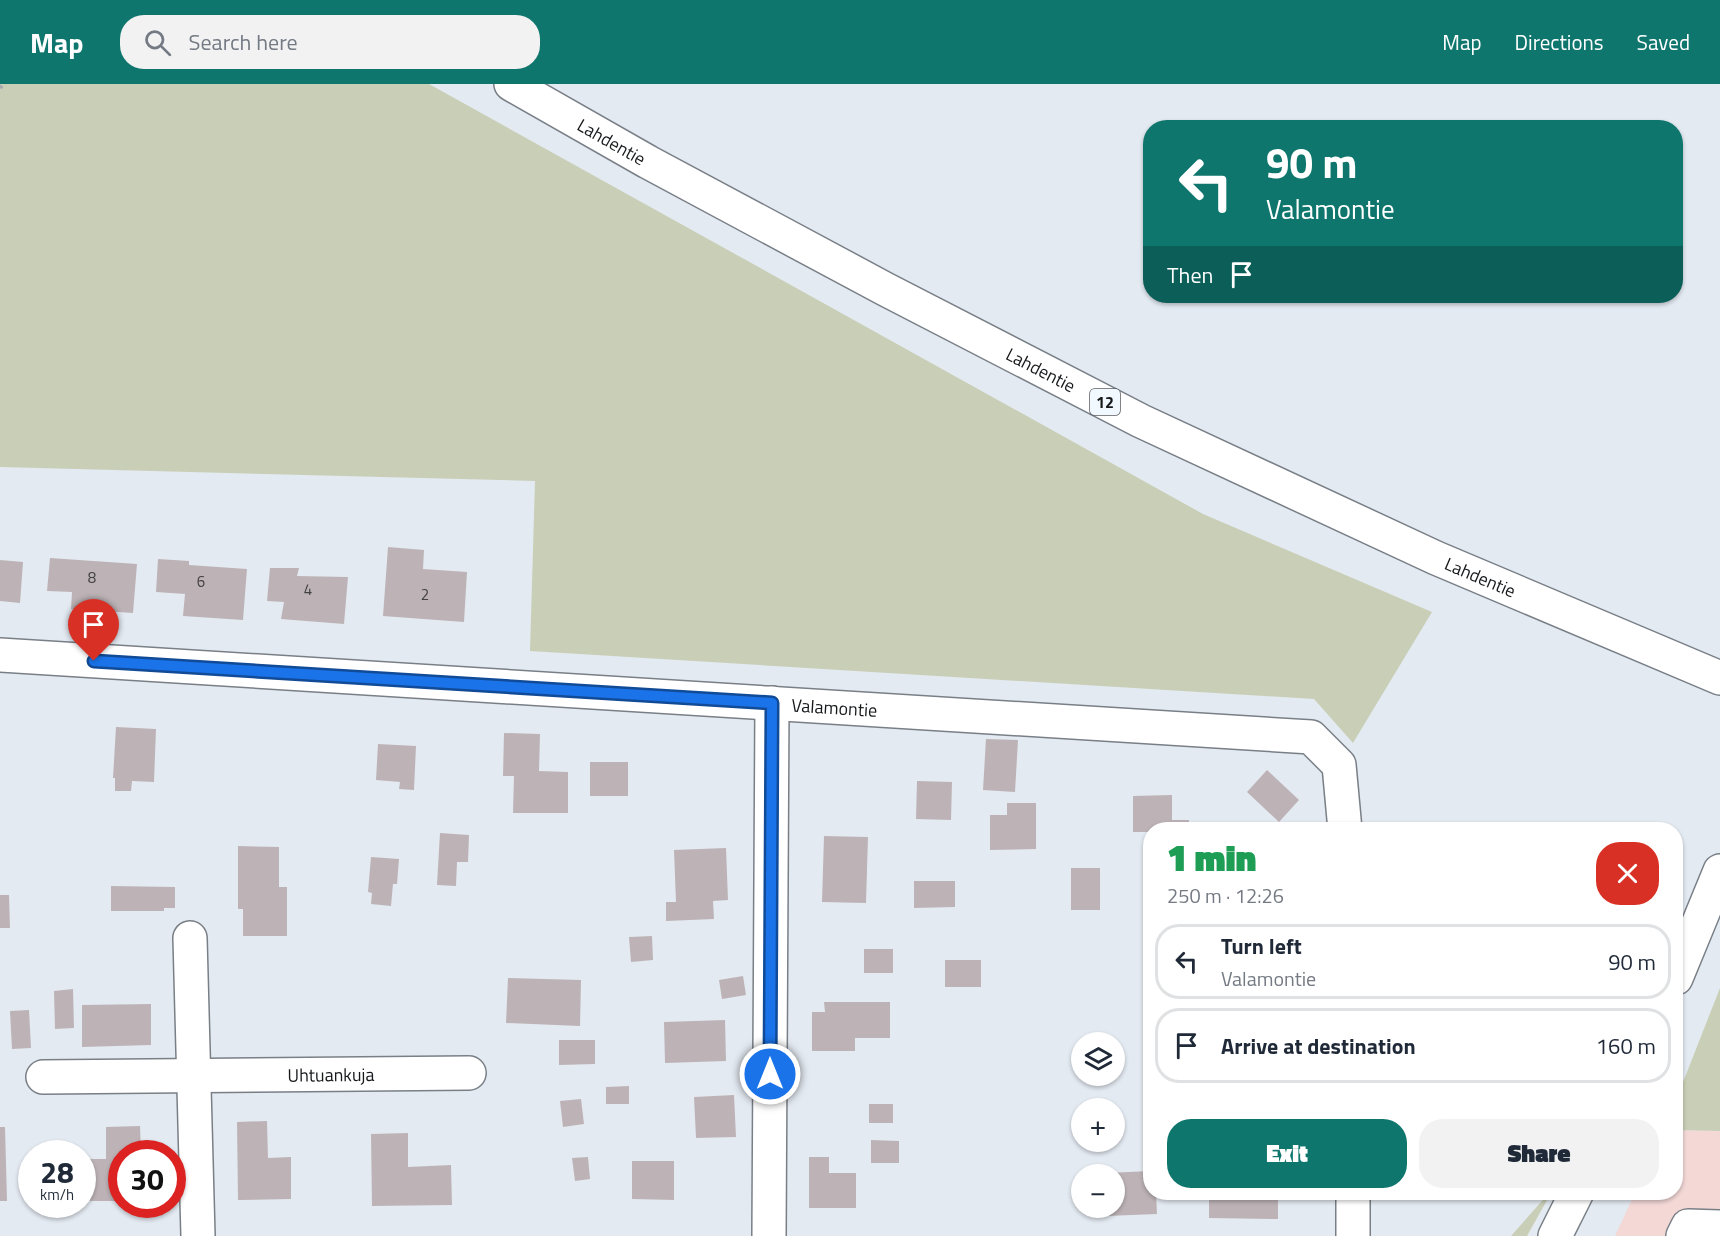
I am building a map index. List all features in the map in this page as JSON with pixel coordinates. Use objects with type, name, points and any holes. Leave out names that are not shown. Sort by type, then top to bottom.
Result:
[{"type":"main road","name":"Lahdentie","points":[[511,84],[648,162],[1141,421],[1436,558],[1720,678]]},
{"type":"main road","name":"Valamontie","points":[[0,655],[1311,736],[1339,765],[1344,822]]},
{"type":"main road","points":[[768,1236],[772,703]]},
{"type":"main road","points":[[1683,961],[1720,871]]},
{"type":"main road","points":[[190,938],[198,1236]]},
{"type":"main road","name":"Uhtuankuja","points":[[43,1077],[469,1073]]},
{"type":"main road","points":[[1353,1200],[1353,1236]]},
{"type":"main road","points":[[1555,1236],[1573,1200]]},
{"type":"main road","points":[[1683,1236],[1688,1226],[1720,1227]]},
{"type":"path","points":[[0,88],[3,84]]},
{"type":"shaded area","points":[[1683,1130],[1720,1131],[1720,1236],[1615,1236],[1632,1200],[1683,1200]]},
{"type":"green space","points":[[0,84],[429,84],[1203,514],[1432,612],[1353,743],[1314,699],[530,651],[535,481],[0,467]]},
{"type":"green space","points":[[1720,988],[1720,1131],[1683,1130],[1683,1082]]},
{"type":"green space","points":[[1543,1200],[1547,1200],[1527,1236],[1511,1236]]},
{"type":"building","points":[[388,547],[424,550],[423,569],[467,572],[464,622],[383,616]]},
{"type":"building","points":[[50,558],[137,564],[133,613],[71,609],[72,592],[47,591]]},
{"type":"building","points":[[158,559],[189,561],[189,565],[247,569],[243,620],[183,616],[185,594],[156,592]]},
{"type":"building","points":[[0,560],[23,562],[20,603],[0,601]]},
{"type":"building","points":[[270,568],[299,568],[297,576],[348,577],[344,624],[281,619],[284,602],[267,601]]},
{"type":"building","points":[[116,727],[156,729],[154,782],[132,781],[131,791],[115,791],[115,778],[113,778]]},
{"type":"building","points":[[504,733],[540,734],[539,771],[568,772],[568,813],[513,813],[514,776],[503,776]]},
{"type":"building","points":[[986,739],[1018,740],[1015,792],[983,790]]},
{"type":"building","points":[[378,744],[416,746],[414,790],[399,789],[400,782],[376,780]]},
{"type":"building","points":[[590,762],[628,762],[628,796],[590,796]]},
{"type":"building","points":[[1267,770],[1299,800],[1279,822],[1247,792]]},
{"type":"building","points":[[917,781],[952,782],[951,820],[916,819]]},
{"type":"building","points":[[1172,795],[1172,820],[1189,820],[1189,822],[1143,822],[1143,832],[1133,832],[1133,796]]},
{"type":"building","points":[[1007,803],[1036,803],[1036,849],[990,850],[990,815],[1007,815]]},
{"type":"building","points":[[440,833],[469,835],[468,862],[457,862],[456,886],[437,885]]},
{"type":"building","points":[[824,836],[868,837],[866,903],[822,902]]},
{"type":"building","points":[[238,846],[279,847],[279,887],[287,887],[287,936],[243,936],[243,909],[238,909]]},
{"type":"building","points":[[726,848],[728,900],[713,901],[714,919],[666,921],[666,902],[676,902],[674,850]]},
{"type":"building","points":[[371,857],[399,859],[397,884],[393,884],[391,906],[371,904],[372,893],[368,892]]},
{"type":"building","points":[[1071,868],[1100,868],[1100,910],[1071,910]]},
{"type":"building","points":[[914,881],[955,881],[955,907],[914,908]]},
{"type":"building","points":[[111,886],[175,887],[175,908],[164,908],[164,911],[111,911]]},
{"type":"building","points":[[0,895],[9,895],[10,928],[0,928]]},
{"type":"building","points":[[652,936],[653,960],[631,962],[629,937]]},
{"type":"building","points":[[864,949],[893,949],[893,973],[864,973]]},
{"type":"building","points":[[945,960],[981,960],[981,987],[945,987]]},
{"type":"building","points":[[743,976],[746,995],[722,999],[719,980]]},
{"type":"building","points":[[508,978],[581,980],[580,1026],[506,1023]]},
{"type":"building","points":[[73,989],[74,1028],[55,1029],[54,991]]},
{"type":"building","points":[[824,1002],[890,1002],[890,1038],[855,1038],[855,1051],[812,1051],[812,1012],[825,1012]]},
{"type":"building","points":[[151,1004],[151,1045],[82,1047],[82,1005]]},
{"type":"building","points":[[29,1010],[31,1048],[12,1049],[10,1011]]},
{"type":"building","points":[[725,1020],[726,1061],[665,1063],[664,1022]]},
{"type":"building","points":[[559,1040],[595,1040],[595,1064],[559,1065]]},
{"type":"building","points":[[629,1086],[629,1104],[606,1104],[606,1087]]},
{"type":"building","points":[[734,1095],[736,1137],[696,1138],[694,1097]]},
{"type":"building","points":[[581,1099],[584,1124],[563,1127],[560,1101]]},
{"type":"building","points":[[869,1104],[893,1104],[893,1123],[869,1123]]},
{"type":"building","points":[[267,1121],[268,1158],[291,1157],[291,1199],[238,1200],[237,1122]]},
{"type":"building","points":[[140,1126],[140,1140],[108,1140],[108,1201],[96,1201],[96,1159],[106,1159],[106,1127]]},
{"type":"building","points":[[0,1127],[5,1127],[7,1201],[0,1201]]},
{"type":"building","points":[[408,1133],[408,1167],[451,1165],[452,1205],[372,1206],[371,1134]]},
{"type":"building","points":[[871,1140],[899,1141],[899,1163],[871,1163]]},
{"type":"building","points":[[588,1157],[590,1179],[575,1181],[572,1158]]},
{"type":"building","points":[[809,1157],[829,1157],[829,1173],[856,1173],[856,1208],[809,1208]]},
{"type":"building","points":[[632,1161],[674,1161],[674,1200],[632,1199]]},
{"type":"building","points":[[1143,1171],[1143,1200],[1156,1200],[1157,1214],[1125,1215],[1125,1172]]},
{"type":"building","points":[[1209,1200],[1278,1200],[1278,1219],[1209,1218]]},
{"type":"route","points":[[94,661],[772,703],[770,1074]]}]
